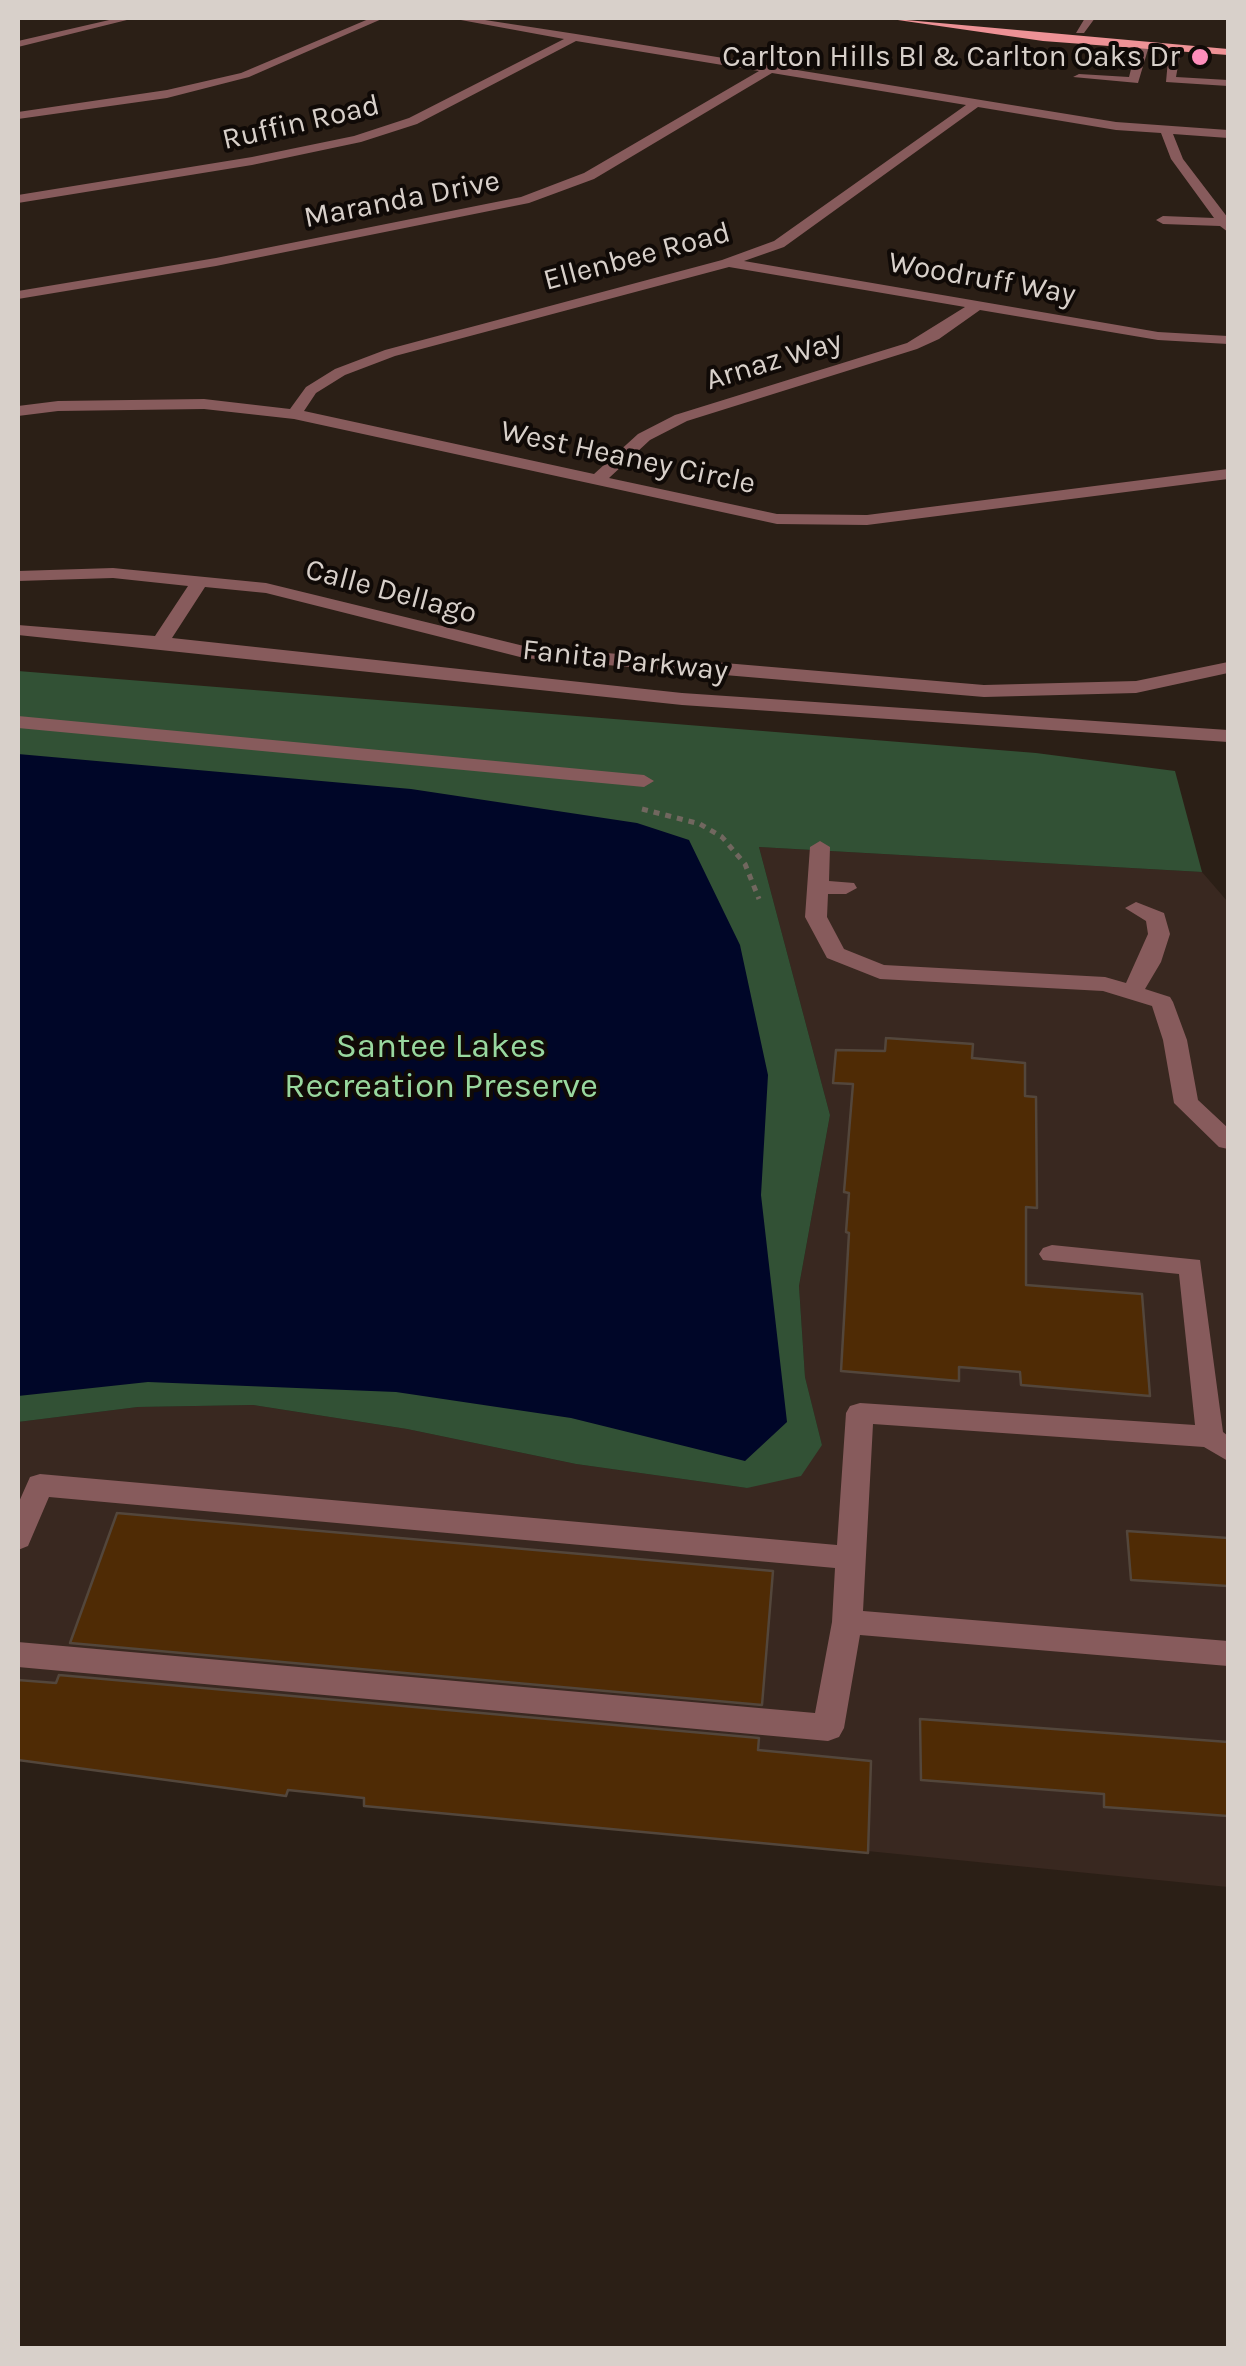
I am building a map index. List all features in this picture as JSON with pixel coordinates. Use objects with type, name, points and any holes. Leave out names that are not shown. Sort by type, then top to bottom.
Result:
[{"type":"main road","points":[[889,18],[1043,38],[1228,52]]},
{"type":"main road","points":[[961,18],[1228,42]]},
{"type":"street","points":[[18,44],[130,18]]},
{"type":"street","points":[[18,116],[168,94],[244,75],[379,18]]},
{"type":"street","points":[[454,18],[975,104],[1166,131],[1228,134]]},
{"type":"street","points":[[1080,31],[1090,18]]},
{"type":"street","name":"Ruffin Road","points":[[18,199],[252,161],[357,139],[413,121],[576,37]]},
{"type":"street","points":[[1079,78],[1134,81],[1142,46]]},
{"type":"street","points":[[1175,49],[1170,80],[1228,83]]},
{"type":"street","name":"Maranda Drive","points":[[18,295],[216,262],[524,200],[589,176],[768,71]]},
{"type":"street","name":"Ellenbee Road","points":[[294,414],[311,390],[340,372],[390,353],[727,263],[794,236],[975,104]]},
{"type":"street","points":[[1166,131],[1177,159],[1227,224]]},
{"type":"street","points":[[1163,220],[1227,224]]},
{"type":"street","name":"Woodruff Way","points":[[727,263],[1158,336],[1228,340]]},
{"type":"street","name":"Arnaz Way","points":[[597,480],[644,437],[681,418],[912,346],[934,336],[975,306]]},
{"type":"street","name":"West Heaney Circle","points":[[18,412],[58,406],[204,404],[294,414],[777,519],[867,520],[1228,474]]},
{"type":"street","name":"Calle Dellago","points":[[18,576],[112,572],[266,588],[474,642],[550,656],[1022,692],[1136,686],[1228,668]]},
{"type":"street","points":[[160,642],[202,580]]},
{"type":"street","name":"Fanita Parkway","points":[[18,630],[682,699],[1228,736]]},
{"type":"street","points":[[18,722],[644,781]]},
{"type":"street","points":[[820,848],[816,917],[835,953],[880,972],[1104,984],[1162,1002],[1175,1040],[1186,1102],[1228,1141]]},
{"type":"street","points":[[818,887],[846,888]]},
{"type":"street","points":[[1132,993],[1150,962],[1159,934],[1156,918],[1136,908]]},
{"type":"street","points":[[18,1655],[828,1728],[847,1622],[860,1414],[1219,1444],[1191,1266],[1052,1254]]},
{"type":"street","points":[[18,1538],[40,1484],[850,1558]]},
{"type":"street","points":[[847,1622],[1228,1654]]},
{"type":"shaded area","points":[[759,847],[1202,872],[1228,902],[1228,1887],[396,1804],[18,1753],[18,1422],[138,1407],[253,1405],[407,1429],[576,1464],[747,1488],[822,1445],[805,1377],[799,1286],[830,1115]]},
{"type":"green space","name":"Santee Lakes Recreation Preserve","points":[[18,671],[1036,753],[1175,771],[1202,872],[759,847],[830,1115],[799,1286],[805,1377],[822,1445],[801,1476],[747,1488],[576,1464],[407,1429],[253,1405],[138,1407],[18,1422]]},
{"type":"water","name":"Santee Lakes Recreation Preserve","points":[[18,754],[411,789],[637,823],[689,840],[740,945],[768,1075],[761,1195],[787,1422],[745,1461],[571,1418],[396,1392],[148,1382],[18,1396]]},
{"type":"building","points":[[886,1038],[973,1044],[972,1058],[1025,1063],[1025,1096],[1036,1097],[1037,1208],[1026,1207],[1026,1285],[1142,1294],[1150,1396],[1021,1385],[1020,1372],[959,1367],[959,1381],[841,1371],[849,1233],[849,1193],[844,1192],[853,1084],[833,1083],[836,1050],[885,1051]]},
{"type":"building","points":[[117,1513],[773,1571],[762,1705],[70,1643]]},
{"type":"building","points":[[1127,1531],[1228,1538],[1228,1586],[1131,1580]]},
{"type":"building","points":[[59,1675],[759,1738],[758,1750],[871,1761],[868,1853],[364,1806],[364,1798],[288,1790],[286,1796],[18,1760],[18,1680],[56,1683]]},
{"type":"building","points":[[920,1719],[1228,1742],[1228,1816],[1104,1807],[1104,1794],[921,1780]]},
{"type":"place","name":"Carlton Hills Bl & Carlton Oaks Dr","points":[[1200,57]]}]
